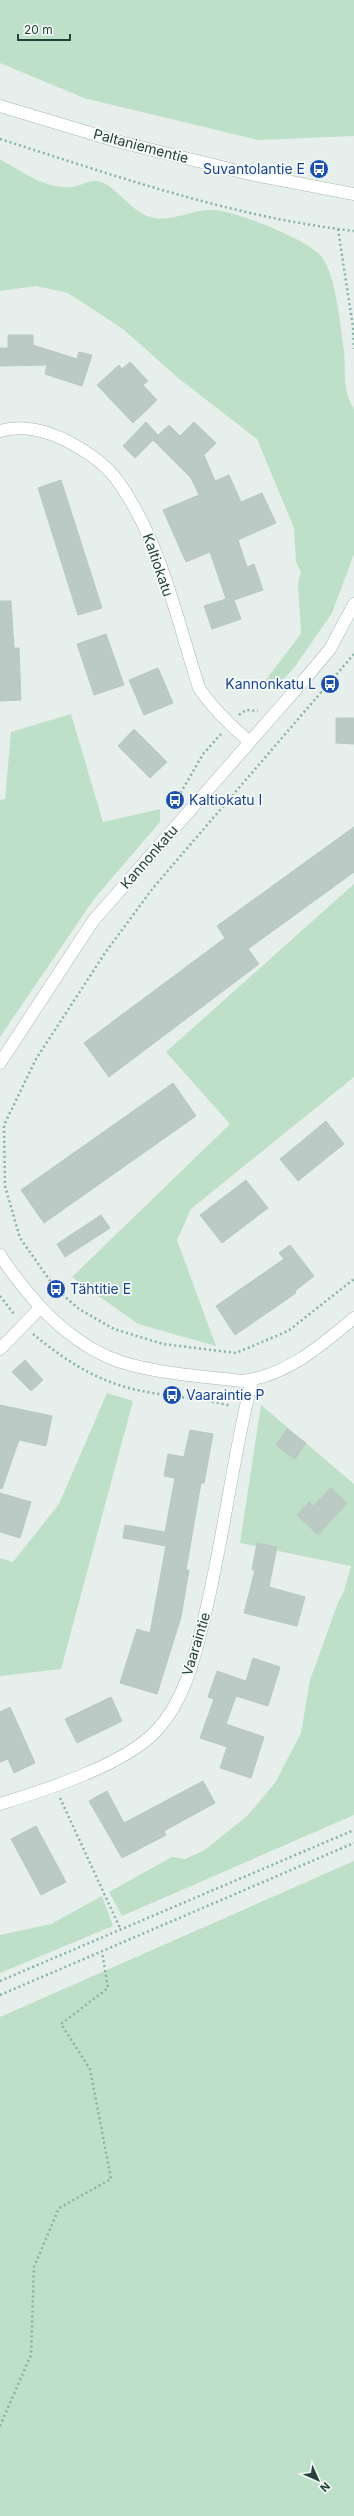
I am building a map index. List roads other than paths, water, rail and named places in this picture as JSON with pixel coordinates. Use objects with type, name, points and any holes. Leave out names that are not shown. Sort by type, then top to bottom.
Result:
[{"type":"street","name":"Paltaniementie","points":[[0,106],[128,144],[250,174],[354,194]]},
{"type":"street","name":"Kaltiokatu","points":[[0,431],[8,428],[50,432],[87,452],[116,479],[150,536],[199,688],[209,703],[229,724],[250,742]]},
{"type":"street","name":"Kannonkatu","points":[[0,1063],[93,921],[330,649],[354,604]]},
{"type":"street","points":[[0,1255],[15,1278],[42,1307],[86,1345],[120,1361],[158,1371],[241,1381],[252,1380],[284,1368],[315,1350],[354,1318]]},
{"type":"street","points":[[0,1349],[42,1307]]},
{"type":"street","name":"Vaaraintie","points":[[0,1804],[54,1787],[121,1757],[157,1731],[178,1702],[197,1648],[211,1591],[252,1380]]},
{"type":"place","name":"Suvantolantie E","points":[[319,169]]},
{"type":"place","name":"Kannonkatu L","points":[[330,684]]},
{"type":"place","name":"Kaltiokatu I","points":[[175,800]]},
{"type":"place","name":"Tähtitie E","points":[[56,1289]]},
{"type":"place","name":"Vaaraintie P","points":[[172,1395]]}]
